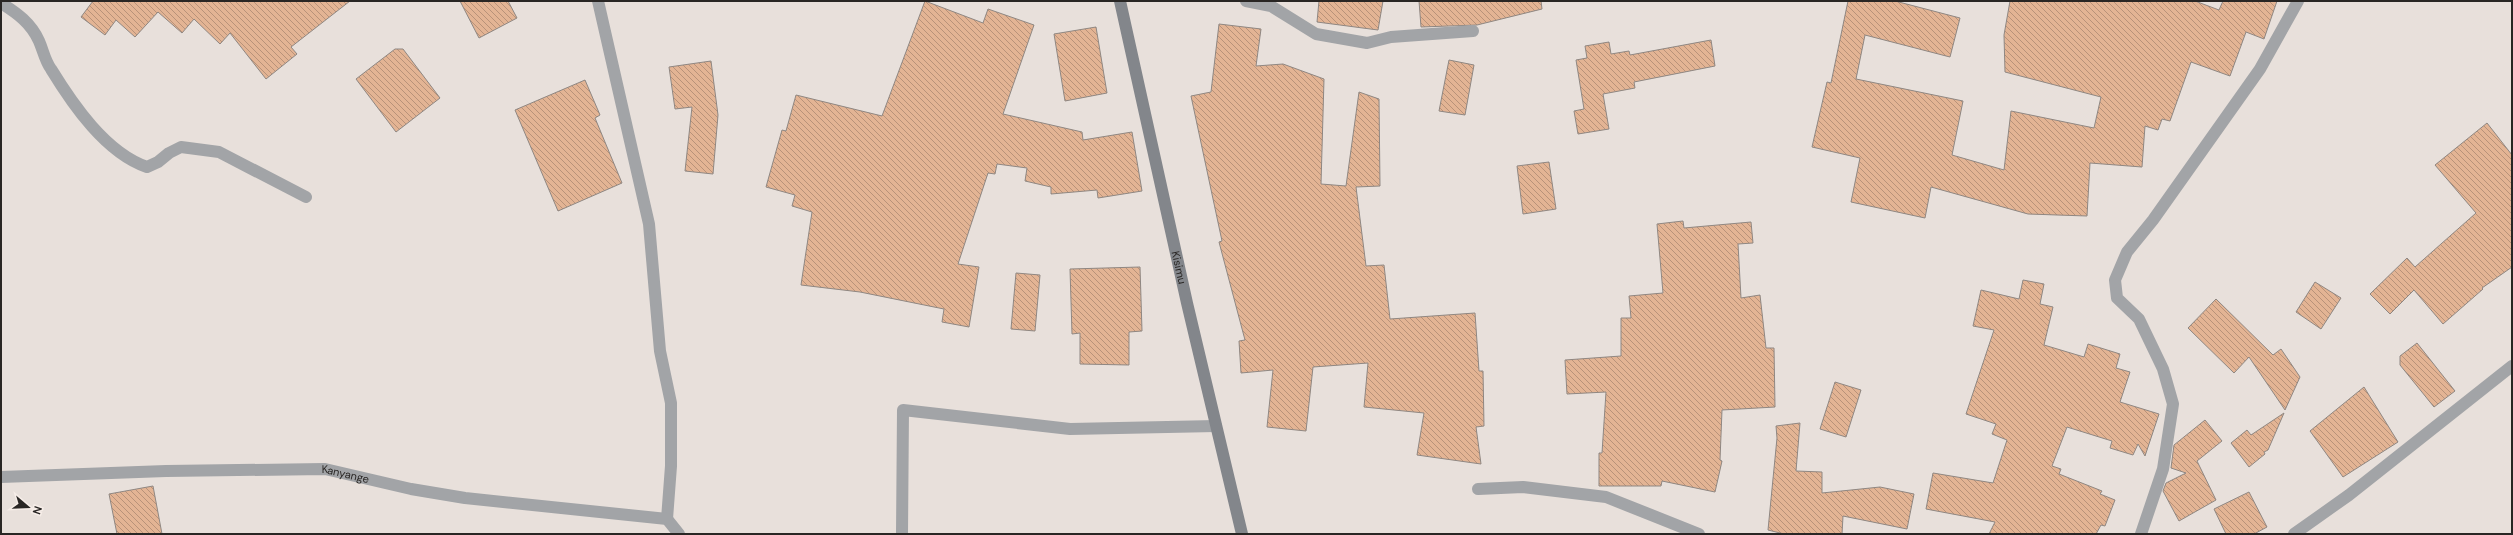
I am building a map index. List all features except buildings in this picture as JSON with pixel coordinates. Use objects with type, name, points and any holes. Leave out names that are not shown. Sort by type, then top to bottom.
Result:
[{"type":"street","points":[[598,1],[648,224],[660,351],[671,403],[667,519],[679,534]]},
{"type":"street","name":"Kisimu","points":[[1120,1],[1186,303],[1242,534]]},
{"type":"street","points":[[1246,1],[1271,6],[1316,34],[1367,43],[1391,37],[1473,31]]},
{"type":"street","points":[[2141,534],[2163,469],[2173,404],[2163,368],[2139,319],[2117,298],[2115,280],[2128,252],[2153,220],[2260,69],[2298,1]]},
{"type":"street","points":[[1,3],[30,25],[39,40],[50,68],[101,137],[133,162],[147,167],[158,162],[169,153],[181,147],[219,152],[306,197]]},
{"type":"street","points":[[2294,534],[2349,496],[2512,366]]},
{"type":"street","points":[[902,534],[903,410],[1070,429],[1216,426]]},
{"type":"street","name":"Kanyange","points":[[1,477],[166,471],[325,469],[411,489],[465,498],[667,519]]},
{"type":"street","points":[[1478,490],[1523,487],[1606,497],[1699,534]]}]
